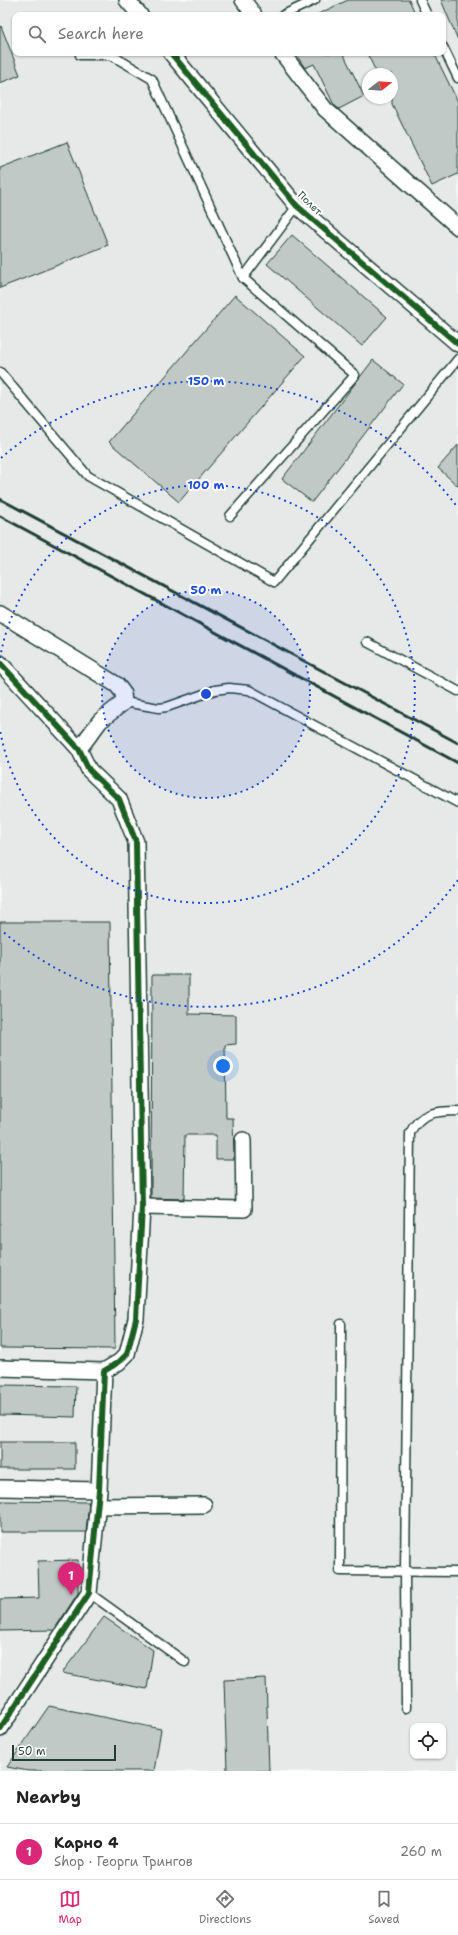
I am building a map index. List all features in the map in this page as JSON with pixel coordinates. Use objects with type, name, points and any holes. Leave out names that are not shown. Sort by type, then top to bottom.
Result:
[{"type":"street","points":[[127,0],[137,12]]},
{"type":"street","points":[[243,0],[252,12]]},
{"type":"street","name":"Полет","points":[[173,56],[297,206],[458,344]]},
{"type":"street","points":[[284,56],[325,109],[458,227]]},
{"type":"street","points":[[0,613],[117,685],[123,693],[124,702],[100,721],[79,750]]},
{"type":"street","points":[[0,664],[79,750],[89,770],[119,799],[136,842],[142,1207],[136,1319],[127,1354],[119,1362],[104,1371],[0,1368]]},
{"type":"street","points":[[142,1207],[244,1209],[243,1140]]},
{"type":"street","points":[[0,1729],[89,1593],[99,1490],[104,1371]]},
{"type":"street","points":[[0,1488],[99,1490]]},
{"type":"street","points":[[97,1506],[204,1505]]},
{"type":"lane","points":[[289,12],[315,0]]},
{"type":"lane","points":[[420,0],[426,12]]},
{"type":"lane","points":[[446,53],[458,78]]},
{"type":"lane","points":[[114,56],[152,79],[242,278],[355,375],[230,516]]},
{"type":"lane","points":[[242,278],[297,206]]},
{"type":"lane","points":[[0,372],[88,476],[274,582],[458,359]]},
{"type":"lane","points":[[368,642],[458,691]]},
{"type":"lane","points":[[124,702],[159,708],[167,707],[215,690],[229,688],[249,690],[458,803]]},
{"type":"lane","points":[[406,1708],[405,1572],[410,1133],[414,1125],[423,1116],[436,1111],[458,1111]]},
{"type":"lane","points":[[341,1324],[340,1571],[458,1572]]},
{"type":"lane","points":[[89,1593],[185,1662]]},
{"type":"shaded area","points":[[0,0],[458,0],[458,1771],[0,1771]]},
{"type":"building","points":[[348,0],[409,0],[415,12],[322,12]]},
{"type":"building","points":[[441,0],[458,0],[458,40]]},
{"type":"building","points":[[1,26],[20,75],[0,83]]},
{"type":"building","points":[[297,56],[344,56],[362,92],[362,97],[339,109],[334,105],[314,64],[305,68]]},
{"type":"building","points":[[368,56],[435,56],[458,102],[458,174],[432,186],[392,104],[398,104],[398,68],[374,68]]},
{"type":"building","points":[[67,142],[108,245],[0,288],[0,168]]},
{"type":"building","points":[[292,235],[387,317],[362,346],[267,264]]},
{"type":"building","points":[[235,295],[305,356],[179,502],[109,442]]},
{"type":"building","points":[[373,360],[403,384],[312,502],[282,479]]},
{"type":"building","points":[[458,445],[458,486],[438,468]]},
{"type":"building","points":[[0,922],[110,922],[115,1349],[0,1348]]},
{"type":"building","points":[[152,975],[189,975],[189,1014],[236,1015],[236,1044],[225,1045],[226,1118],[233,1118],[234,1159],[216,1159],[216,1135],[185,1135],[184,1199],[151,1198]]},
{"type":"building","points":[[0,1385],[76,1386],[75,1417],[0,1415]]},
{"type":"building","points":[[0,1442],[75,1442],[75,1469],[0,1469]]},
{"type":"building","points":[[0,1501],[89,1502],[86,1532],[0,1532]]},
{"type":"building","points":[[78,1560],[78,1593],[54,1630],[0,1631],[0,1599],[39,1598],[38,1561]]},
{"type":"building","points":[[104,1617],[153,1650],[147,1689],[62,1673]]},
{"type":"building","points":[[266,1678],[269,1771],[227,1771],[224,1680]]},
{"type":"building","points":[[49,1706],[161,1729],[154,1771],[28,1771],[7,1767]]},
{"type":"railway","points":[[0,499],[458,743]]},
{"type":"railway","points":[[0,516],[458,763]]},
{"type":"cycle path","points":[[173,56],[297,206],[458,344]]},
{"type":"cycle path","points":[[0,663],[79,749],[89,770],[119,799],[136,842],[142,1207],[136,1319],[127,1354],[119,1362],[104,1371],[99,1490],[89,1593],[0,1729]]},
{"type":"place","name":"Карно 4","points":[[71,1595]]}]
